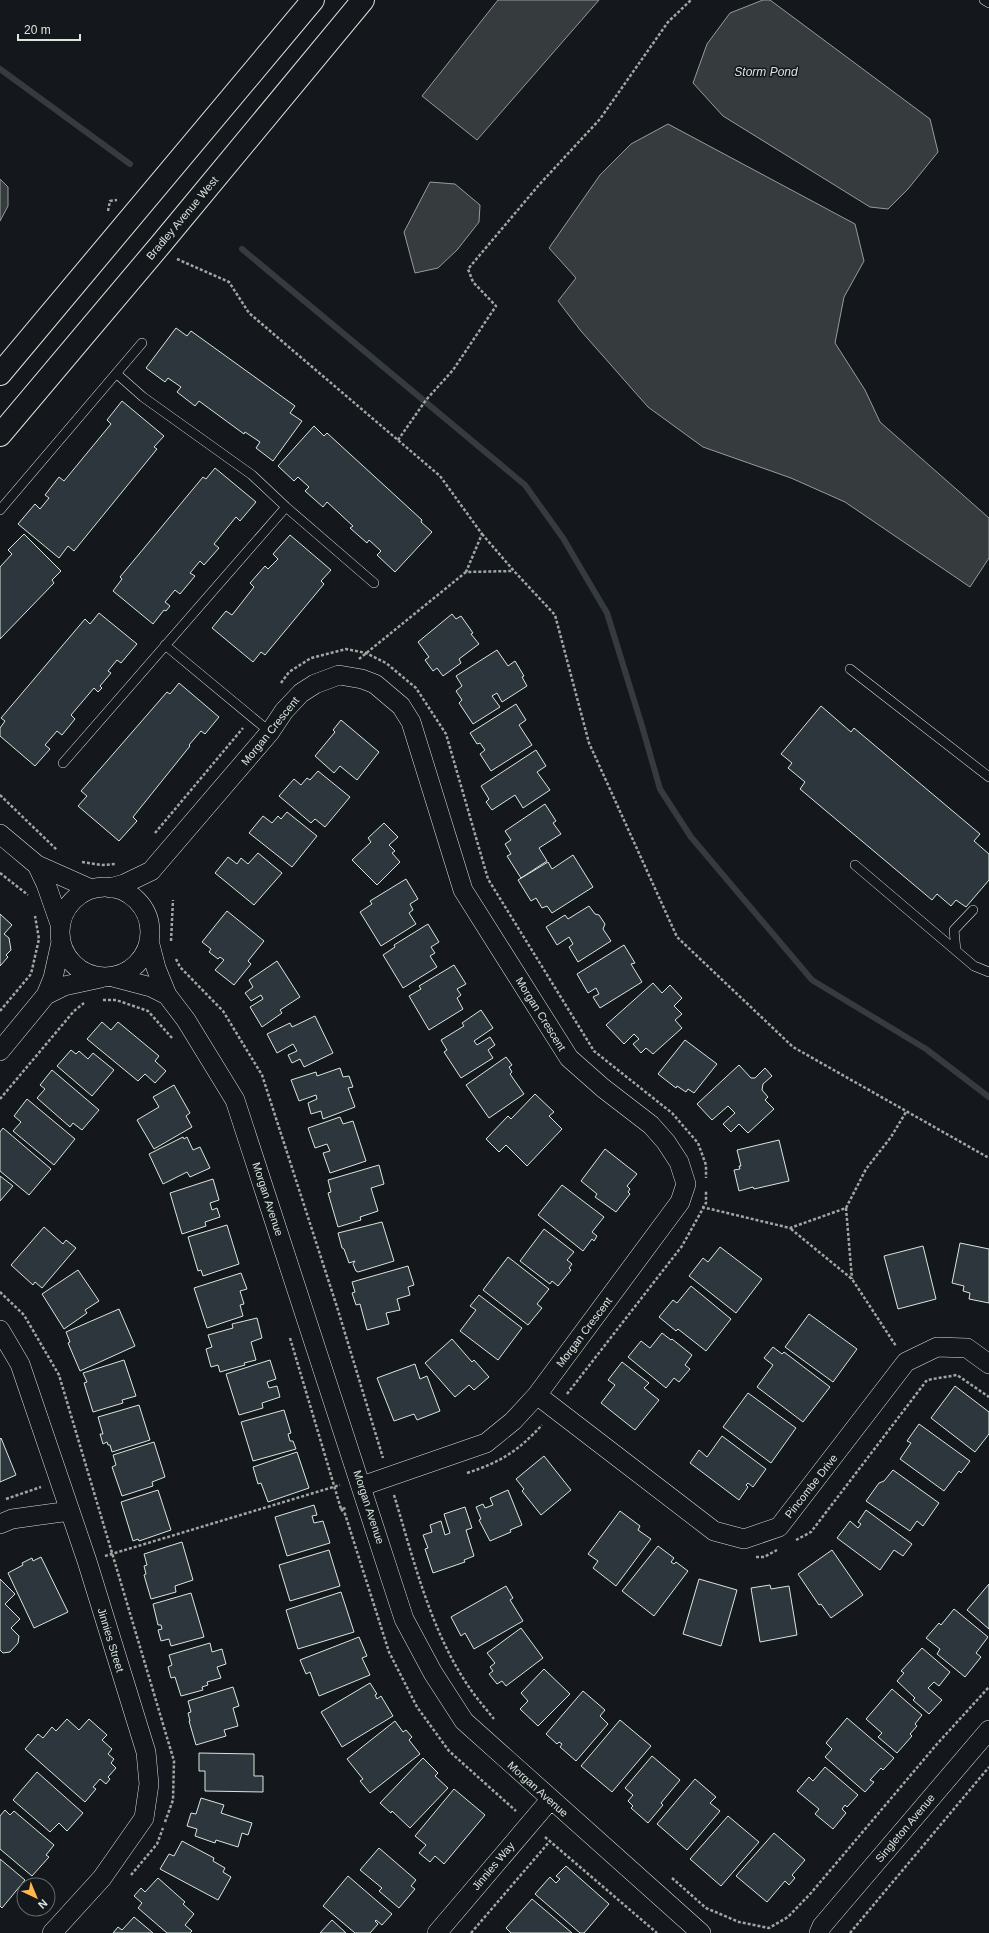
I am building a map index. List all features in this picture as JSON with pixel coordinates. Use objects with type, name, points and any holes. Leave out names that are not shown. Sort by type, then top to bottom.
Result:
[{"type":"main road","points":[[0,374],[313,0]]},
{"type":"main road","name":"Bradley Avenue West","points":[[0,435],[166,238],[362,0]]},
{"type":"street","name":"Morgan Crescent","points":[[110,888],[124,884],[150,871],[270,732],[284,711],[301,693],[315,684],[339,675],[362,679],[375,684],[401,706],[411,722],[463,890],[569,1058],[603,1088],[651,1125],[666,1142],[679,1162],[686,1184],[680,1202],[537,1395],[513,1421],[486,1443],[388,1477],[363,1489]]},
{"type":"street","points":[[0,834],[37,865],[91,889]]},
{"type":"street","points":[[37,865],[46,884],[61,933],[64,953],[71,962],[80,970],[90,975],[107,977],[151,988],[167,995]]},
{"type":"street","points":[[46,995],[64,986],[126,973],[137,964],[145,954],[150,941],[150,926],[147,916],[147,886],[150,871]]},
{"type":"street","points":[[0,1050],[46,995],[53,978],[64,913],[71,902],[91,889],[110,888],[126,892],[136,900],[147,916]]},
{"type":"street","name":"Morgan Avenue","points":[[150,941],[156,968],[167,995],[186,1020],[235,1100],[363,1489],[404,1619],[433,1673],[464,1721],[550,1800],[701,1933]]},
{"type":"street","name":"Jinnies Street","points":[[0,1330],[20,1364],[87,1562],[146,1752],[149,1784],[144,1818],[102,1878],[52,1933]]},
{"type":"street","name":"Pincombe Drive","points":[[537,1395],[714,1531],[744,1539],[779,1527],[906,1362],[937,1347],[967,1348],[989,1364]]},
{"type":"street","points":[[0,1524],[12,1520],[70,1512]]},
{"type":"street","name":"Singleton Avenue","points":[[817,1931],[989,1730]]},
{"type":"street","name":"Jinnies Way","points":[[437,1933],[550,1800]]},
{"type":"lane","points":[[984,0],[989,3]]},
{"type":"lane","points":[[0,510],[142,343]]},
{"type":"lane","points":[[117,374],[143,397],[252,475],[286,507],[374,583]]},
{"type":"lane","points":[[63,763],[286,507]]},
{"type":"lane","points":[[165,645],[270,732]]},
{"type":"lane","points":[[850,669],[989,777]]},
{"type":"lane","points":[[855,865],[974,966],[989,972]]},
{"type":"lane","points":[[956,951],[954,930],[973,910]]},
{"type":"path","points":[[398,440],[426,400],[453,370],[496,306],[473,282],[468,269],[538,186],[600,120],[668,22],[691,0]]},
{"type":"path","points":[[178,259],[229,282],[249,312],[440,476],[482,534],[555,615],[589,743],[677,937],[794,1048],[989,1158]]},
{"type":"path","points":[[339,675],[466,572],[482,534]]},
{"type":"path","points":[[466,572],[514,571]]},
{"type":"path","points":[[276,688],[289,672],[311,658],[346,649],[366,653],[386,663],[416,688],[446,734],[488,879],[594,1051],[672,1113],[698,1143],[706,1165],[706,1180]]},
{"type":"path","points":[[153,835],[252,718]]},
{"type":"path","points":[[0,795],[49,844],[61,852]]},
{"type":"path","points":[[78,861],[102,865],[122,863]]},
{"type":"path","points":[[0,873],[31,897]]},
{"type":"path","points":[[171,942],[173,900]]},
{"type":"path","points":[[0,1011],[31,974],[39,939],[34,911]]},
{"type":"path","points":[[174,955],[180,967],[224,1011],[262,1075],[337,1307],[421,1586],[443,1641],[470,1690],[499,1725]]},
{"type":"path","points":[[0,1099],[74,1011],[90,999]]},
{"type":"path","points":[[96,999],[116,1000],[148,1011],[173,1040]]},
{"type":"path","points":[[852,1279],[846,1208],[866,1169],[891,1137],[906,1112]]},
{"type":"path","points":[[462,1474],[492,1465],[514,1453],[542,1426],[682,1246],[706,1202],[706,1188]]},
{"type":"path","points":[[680,1202],[790,1228],[852,1279],[906,1362]]},
{"type":"path","points":[[790,1228],[846,1208]]},
{"type":"path","points":[[289,1336],[334,1487],[341,1509],[345,1514]]},
{"type":"path","points":[[791,1543],[811,1532],[927,1380],[957,1375],[989,1397]]},
{"type":"path","points":[[542,1426],[548,1431]]},
{"type":"path","points":[[0,1501],[42,1487]]},
{"type":"path","points":[[87,1562],[334,1487],[363,1489],[394,1496],[402,1493]]},
{"type":"path","points":[[341,1509],[363,1489]]},
{"type":"path","points":[[750,1557],[764,1557],[778,1550]]},
{"type":"path","points":[[671,1876],[706,1908],[739,1922],[769,1928],[788,1917],[811,1893],[982,1693],[989,1687]]},
{"type":"path","points":[[850,1933],[989,1767]]},
{"type":"path","points":[[471,1933],[550,1841]]},
{"type":"water","points":[[498,0],[599,0],[477,140],[422,96]]},
{"type":"water","name":"Storm Pond","points":[[763,0],[770,0],[930,119],[938,152],[908,189],[888,209],[870,207],[723,116],[693,83],[707,44],[730,13]]},
{"type":"water","points":[[668,124],[855,224],[864,261],[844,297],[835,343],[865,390],[880,422],[989,518],[989,558],[970,587],[845,502],[791,478],[703,447],[648,407],[581,331],[558,301],[576,278],[549,248],[600,175],[631,144]]},
{"type":"water","points":[[0,179],[8,187],[8,206],[0,221]]},
{"type":"water","points":[[430,182],[455,184],[480,205],[479,222],[457,250],[438,268],[415,273],[404,232]]},
{"type":"building","points":[[176,328],[187,336],[191,331],[295,406],[290,413],[302,421],[273,461],[256,448],[260,442],[245,432],[244,434],[199,401],[195,406],[177,392],[181,387],[168,378],[165,382],[146,368]]},
{"type":"building","points":[[122,401],[164,436],[154,447],[157,449],[74,551],[68,546],[59,558],[18,524],[35,504],[40,509],[49,498],[45,495],[59,477],[64,481],[111,424],[107,420]]},
{"type":"building","points":[[314,426],[324,436],[327,433],[422,520],[421,522],[432,532],[395,572],[377,555],[381,551],[369,540],[367,543],[350,528],[353,526],[327,502],[323,507],[305,491],[309,487],[298,477],[294,481],[278,466]]},
{"type":"building","points":[[215,468],[256,502],[240,521],[236,517],[214,544],[219,548],[204,565],[200,561],[190,573],[195,576],[180,594],[175,590],[165,602],[170,606],[166,611],[164,610],[153,624],[113,591],[122,579],[120,577],[203,477],[206,479]]},
{"type":"building","points":[[24,534],[61,571],[52,580],[54,583],[0,639],[0,567],[12,554],[8,550]]},
{"type":"building","points":[[290,535],[331,570],[321,581],[324,584],[265,655],[261,652],[253,662],[212,628],[226,611],[232,615],[254,587],[250,583],[265,566],[268,569],[278,559],[273,554]]},
{"type":"building","points":[[99,613],[137,644],[121,663],[117,660],[108,671],[111,673],[100,686],[102,688],[98,692],[94,688],[71,715],[75,719],[62,735],[57,731],[45,745],[50,749],[35,766],[0,736],[0,728],[5,721],[1,718],[85,619],[90,624]]},
{"type":"building","points":[[452,614],[456,619],[461,616],[473,633],[471,634],[479,644],[459,659],[461,663],[443,676],[437,668],[433,671],[425,660],[429,657],[418,642]]},
{"type":"building","points":[[497,650],[508,666],[515,661],[524,676],[522,677],[527,686],[502,702],[497,693],[492,696],[500,707],[473,724],[459,703],[462,700],[456,691],[462,686],[456,676]]},
{"type":"building","points":[[179,683],[219,717],[205,734],[201,731],[189,745],[190,746],[133,817],[137,821],[119,841],[78,806],[87,796],[81,791],[167,692],[170,694]]},
{"type":"building","points":[[516,704],[526,720],[519,725],[532,745],[491,771],[480,754],[485,750],[480,743],[477,744],[470,733]]},
{"type":"building","points":[[821,706],[851,732],[854,728],[980,834],[974,841],[989,854],[989,880],[966,907],[956,900],[951,906],[937,894],[932,900],[800,789],[805,782],[788,768],[792,763],[781,754]]},
{"type":"building","points":[[341,720],[379,752],[357,780],[340,766],[334,773],[315,756],[335,732],[333,730]]},
{"type":"building","points":[[536,750],[546,766],[537,772],[550,790],[523,808],[515,795],[492,810],[486,802],[489,799],[481,786]]},
{"type":"building","points":[[318,771],[350,797],[325,827],[315,819],[311,823],[279,796],[294,779],[301,785],[307,778],[310,780]]},
{"type":"building","points":[[545,804],[556,821],[553,823],[561,834],[539,848],[547,861],[521,878],[507,856],[511,854],[505,844],[511,840],[505,831]]},
{"type":"building","points":[[287,812],[317,836],[292,867],[249,833],[263,816],[272,823],[278,816],[281,819]]},
{"type":"building","points":[[384,823],[398,837],[389,845],[395,851],[392,853],[400,862],[377,885],[352,860],[371,842],[368,838]]},
{"type":"building","points":[[258,853],[282,873],[254,905],[215,873],[228,857],[237,864],[241,858],[248,864]]},
{"type":"building","points":[[573,855],[593,887],[552,913],[547,906],[542,908],[536,898],[531,901],[518,880],[548,862],[552,869]]},
{"type":"building","points":[[406,879],[418,899],[410,904],[413,910],[409,913],[416,924],[381,946],[360,912],[372,904],[370,901]]},
{"type":"building","points":[[589,906],[595,914],[599,915],[605,924],[603,929],[611,941],[578,962],[569,947],[573,944],[569,937],[557,945],[546,927],[565,915],[568,919]]},
{"type":"building","points":[[227,911],[264,941],[248,961],[251,964],[234,985],[215,970],[224,960],[220,957],[218,959],[209,952],[211,949],[202,942]]},
{"type":"building","points":[[0,914],[12,925],[4,934],[9,938],[11,950],[6,955],[8,957],[0,966]]},
{"type":"building","points":[[428,924],[439,942],[431,947],[435,953],[430,956],[437,967],[403,988],[383,955],[395,947],[394,945]]},
{"type":"building","points":[[624,945],[635,963],[631,964],[642,982],[600,1008],[593,997],[599,994],[596,988],[588,993],[577,974]]},
{"type":"building","points":[[277,961],[300,997],[280,1010],[282,1013],[262,1027],[250,1007],[263,999],[261,995],[251,1001],[245,993],[253,987],[249,980]]},
{"type":"building","points":[[454,965],[466,984],[457,989],[461,995],[457,998],[463,1009],[429,1030],[409,996],[421,989],[419,986]]},
{"type":"building","points":[[653,983],[662,993],[670,985],[682,998],[674,1006],[682,1014],[675,1020],[682,1028],[653,1054],[646,1048],[641,1053],[633,1044],[639,1039],[634,1034],[624,1044],[606,1025]]},
{"type":"building","points":[[481,1010],[493,1028],[474,1041],[477,1045],[490,1037],[495,1045],[488,1050],[493,1058],[461,1078],[444,1052],[447,1050],[441,1040],[464,1026],[462,1023]]},
{"type":"building","points":[[315,1016],[333,1053],[304,1067],[300,1059],[292,1063],[288,1055],[297,1051],[293,1044],[277,1053],[267,1034],[290,1023],[292,1027]]},
{"type":"building","points":[[102,1022],[111,1030],[118,1022],[159,1056],[155,1061],[166,1071],[155,1083],[145,1074],[138,1081],[87,1039]]},
{"type":"building","points":[[685,1040],[717,1064],[694,1093],[688,1089],[686,1092],[677,1086],[676,1088],[658,1074]]},
{"type":"building","points":[[71,1050],[76,1054],[79,1051],[88,1059],[93,1053],[114,1070],[92,1096],[57,1066]]},
{"type":"building","points":[[506,1057],[512,1065],[509,1067],[512,1072],[510,1074],[524,1094],[489,1118],[466,1085]]},
{"type":"building","points":[[739,1065],[751,1078],[755,1078],[765,1068],[772,1076],[763,1084],[762,1090],[768,1097],[765,1100],[774,1109],[748,1133],[739,1124],[731,1132],[723,1124],[735,1113],[728,1106],[712,1120],[697,1104]]},
{"type":"building","points":[[340,1068],[343,1077],[349,1076],[353,1087],[348,1088],[355,1107],[323,1119],[321,1111],[311,1114],[308,1103],[317,1099],[316,1095],[299,1101],[291,1080],[316,1072],[317,1076]]},
{"type":"building","points":[[52,1070],[99,1110],[82,1130],[73,1123],[70,1127],[37,1098],[45,1089],[40,1085]]},
{"type":"building","points":[[174,1085],[190,1113],[186,1116],[192,1127],[154,1149],[137,1120],[159,1107],[153,1097]]},
{"type":"building","points":[[535,1094],[554,1112],[549,1116],[562,1129],[527,1166],[506,1145],[499,1152],[486,1139],[508,1116],[511,1119]]},
{"type":"building","points":[[27,1099],[75,1139],[54,1165],[13,1131],[21,1122],[14,1116]]},
{"type":"building","points":[[340,1117],[343,1124],[353,1121],[366,1161],[330,1173],[323,1153],[330,1151],[327,1144],[315,1148],[308,1128]]},
{"type":"building","points":[[3,1128],[51,1169],[29,1195],[0,1171],[0,1132]]},
{"type":"building","points":[[183,1137],[184,1139],[187,1137],[193,1150],[200,1147],[210,1168],[190,1177],[187,1172],[163,1184],[149,1154]]},
{"type":"building","points":[[779,1140],[789,1181],[739,1191],[734,1170],[740,1169],[739,1166],[741,1166],[737,1150]]},
{"type":"building","points":[[605,1149],[637,1174],[627,1186],[630,1189],[628,1192],[630,1194],[616,1212],[595,1197],[597,1194],[581,1181]]},
{"type":"building","points":[[379,1165],[384,1184],[371,1188],[378,1211],[360,1217],[361,1220],[338,1227],[328,1193],[331,1192],[328,1180]]},
{"type":"building","points":[[0,1176],[13,1186],[0,1201]]},
{"type":"building","points":[[213,1179],[219,1200],[210,1203],[212,1210],[217,1208],[220,1217],[205,1222],[206,1226],[182,1234],[170,1193]]},
{"type":"building","points":[[562,1185],[604,1217],[592,1232],[597,1236],[594,1241],[592,1239],[583,1251],[538,1215]]},
{"type":"building","points":[[382,1222],[394,1261],[358,1272],[356,1271],[353,1264],[355,1261],[349,1263],[344,1249],[342,1248],[338,1233]]},
{"type":"building","points":[[227,1225],[239,1264],[203,1276],[201,1270],[198,1271],[188,1237]]},
{"type":"building","points":[[44,1227],[63,1244],[66,1240],[76,1248],[42,1288],[35,1282],[33,1285],[11,1265]]},
{"type":"building","points":[[544,1229],[574,1252],[567,1260],[572,1264],[569,1268],[571,1270],[558,1286],[552,1281],[550,1284],[520,1261]]},
{"type":"building","points":[[960,1243],[989,1249],[989,1303],[969,1299],[970,1293],[963,1291],[964,1286],[952,1283]]},
{"type":"building","points":[[923,1246],[936,1299],[898,1309],[884,1256]]},
{"type":"building","points":[[720,1247],[762,1279],[736,1313],[689,1276],[703,1258],[708,1262]]},
{"type":"building","points":[[508,1257],[549,1289],[537,1304],[542,1308],[528,1325],[483,1290]]},
{"type":"building","points":[[408,1266],[414,1285],[408,1287],[410,1295],[397,1299],[400,1310],[386,1313],[389,1324],[367,1330],[360,1304],[356,1305],[352,1293],[355,1292],[352,1282]]},
{"type":"building","points":[[78,1270],[99,1301],[85,1310],[87,1313],[64,1329],[42,1294]]},
{"type":"building","points":[[241,1273],[247,1289],[240,1291],[244,1304],[240,1305],[243,1316],[207,1328],[194,1288]]},
{"type":"building","points":[[691,1286],[731,1319],[706,1351],[678,1329],[676,1331],[659,1317],[673,1300],[677,1303]]},
{"type":"building","points":[[479,1295],[522,1328],[498,1360],[460,1331],[476,1310],[470,1306]]},
{"type":"building","points":[[119,1309],[135,1346],[80,1371],[68,1343],[70,1342],[66,1332]]},
{"type":"building","points":[[809,1314],[857,1349],[833,1382],[785,1347]]},
{"type":"building","points":[[257,1318],[262,1338],[251,1342],[256,1360],[244,1363],[245,1365],[220,1372],[218,1365],[211,1367],[206,1349],[212,1347],[208,1335],[233,1328],[232,1324]]},
{"type":"building","points":[[662,1333],[692,1355],[685,1365],[690,1369],[679,1382],[674,1378],[666,1388],[628,1357],[641,1341],[650,1348]]},
{"type":"building","points":[[452,1339],[472,1362],[474,1360],[489,1377],[474,1390],[469,1385],[455,1397],[425,1363]]},
{"type":"building","points":[[773,1347],[782,1354],[784,1352],[830,1387],[803,1422],[757,1387],[773,1365],[764,1358]]},
{"type":"building","points":[[124,1360],[136,1396],[122,1400],[123,1403],[93,1412],[84,1383],[87,1382],[83,1373]]},
{"type":"building","points":[[270,1360],[276,1379],[267,1382],[269,1388],[277,1386],[280,1397],[262,1403],[263,1408],[239,1415],[226,1374]]},
{"type":"building","points":[[622,1362],[649,1383],[644,1388],[659,1400],[635,1430],[601,1403],[615,1385],[608,1380]]},
{"type":"building","points":[[415,1364],[420,1379],[427,1376],[440,1411],[417,1420],[414,1414],[394,1421],[377,1378]]},
{"type":"building","points":[[955,1386],[989,1412],[989,1434],[975,1452],[931,1418]]},
{"type":"building","points":[[748,1393],[796,1428],[771,1463],[723,1427]]},
{"type":"building","points":[[139,1405],[150,1440],[112,1452],[110,1445],[108,1445],[107,1442],[103,1444],[100,1434],[103,1434],[98,1417]]},
{"type":"building","points":[[284,1410],[291,1433],[288,1434],[290,1441],[293,1441],[296,1449],[253,1461],[241,1422]]},
{"type":"building","points":[[919,1424],[970,1461],[961,1473],[959,1471],[944,1491],[900,1459],[911,1443],[907,1441]]},
{"type":"building","points":[[722,1436],[766,1469],[753,1487],[748,1483],[746,1485],[748,1487],[739,1500],[690,1463],[699,1450],[707,1457]]},
{"type":"building","points":[[1,1438],[16,1475],[0,1482],[0,1439]]},
{"type":"building","points":[[154,1442],[165,1477],[152,1482],[153,1486],[122,1496],[112,1467],[116,1465],[113,1455]]},
{"type":"building","points":[[297,1452],[309,1488],[268,1502],[261,1483],[258,1484],[253,1467]]},
{"type":"building","points":[[544,1456],[571,1490],[541,1515],[522,1491],[524,1489],[516,1479]]},
{"type":"building","points":[[893,1470],[939,1503],[923,1526],[917,1521],[910,1531],[866,1501],[879,1483],[884,1481]]},
{"type":"building","points":[[158,1490],[171,1530],[139,1541],[138,1539],[133,1541],[121,1502]]},
{"type":"building","points":[[508,1490],[522,1525],[510,1530],[511,1532],[490,1541],[479,1520],[481,1519],[476,1507],[483,1504],[485,1508],[493,1505],[490,1498]]},
{"type":"building","points":[[314,1505],[317,1515],[312,1516],[314,1523],[323,1521],[330,1543],[287,1556],[275,1517]]},
{"type":"building","points":[[465,1507],[472,1528],[466,1530],[474,1556],[464,1560],[465,1562],[433,1573],[425,1549],[428,1548],[423,1535],[432,1532],[430,1525],[441,1521],[445,1535],[450,1533],[444,1514]]},
{"type":"building","points":[[866,1510],[912,1544],[903,1556],[894,1550],[880,1570],[837,1538],[850,1521],[858,1528],[861,1524],[858,1522]]},
{"type":"building","points":[[620,1511],[640,1526],[638,1530],[651,1539],[616,1586],[593,1568],[598,1561],[588,1554]]},
{"type":"building","points":[[182,1542],[193,1580],[175,1586],[176,1592],[151,1599],[144,1575],[146,1574],[144,1566],[147,1565],[144,1554]]},
{"type":"building","points":[[658,1546],[674,1558],[671,1562],[674,1564],[676,1562],[688,1571],[654,1616],[622,1591]]},
{"type":"building","points":[[329,1550],[340,1586],[290,1601],[279,1565]]},
{"type":"building","points":[[832,1550],[863,1595],[831,1618],[821,1604],[819,1605],[798,1574]]},
{"type":"building","points":[[41,1557],[68,1612],[34,1628],[8,1573],[32,1558],[33,1561]]},
{"type":"building","points":[[0,1579],[15,1594],[5,1604],[20,1619],[11,1628],[19,1636],[18,1643],[10,1652],[3,1653],[0,1650]]},
{"type":"building","points":[[699,1579],[737,1590],[721,1646],[683,1634]]},
{"type":"building","points":[[989,1584],[989,1629],[967,1610]]},
{"type":"building","points":[[770,1585],[771,1589],[789,1586],[797,1635],[760,1642],[751,1588]]},
{"type":"building","points":[[506,1586],[513,1598],[510,1600],[523,1621],[474,1649],[465,1633],[461,1636],[451,1617]]},
{"type":"building","points":[[341,1592],[354,1632],[298,1649],[286,1610]]},
{"type":"building","points":[[191,1593],[204,1637],[171,1646],[169,1639],[161,1641],[158,1630],[162,1629],[161,1625],[158,1625],[153,1604]]},
{"type":"building","points":[[954,1609],[988,1637],[976,1653],[981,1657],[965,1677],[937,1654],[940,1649],[926,1638],[939,1623],[941,1625]]},
{"type":"building","points":[[521,1628],[543,1658],[506,1686],[502,1681],[497,1684],[489,1674],[493,1671],[490,1667],[495,1663],[487,1653]]},
{"type":"building","points":[[359,1637],[367,1656],[362,1658],[370,1675],[319,1696],[310,1672],[306,1674],[300,1660]]},
{"type":"building","points":[[210,1643],[212,1652],[222,1649],[226,1664],[217,1667],[221,1678],[207,1682],[208,1685],[202,1687],[203,1690],[181,1696],[175,1677],[171,1678],[168,1667],[172,1665],[169,1655]]},
{"type":"building","points":[[922,1648],[950,1672],[939,1686],[934,1682],[928,1688],[942,1700],[929,1714],[913,1700],[915,1698],[897,1681],[904,1673],[901,1671]]},
{"type":"building","points":[[544,1669],[570,1694],[538,1726],[520,1709],[528,1701],[521,1693]]},
{"type":"building","points":[[370,1683],[377,1694],[375,1695],[377,1699],[381,1696],[393,1716],[342,1747],[321,1712]]},
{"type":"building","points":[[233,1687],[239,1706],[233,1708],[238,1726],[224,1730],[226,1736],[196,1745],[189,1721],[188,1713],[191,1712],[188,1701]]},
{"type":"building","points":[[892,1689],[922,1715],[915,1724],[917,1726],[910,1734],[912,1736],[897,1753],[878,1737],[882,1733],[866,1719]]},
{"type":"building","points":[[583,1691],[605,1710],[600,1716],[608,1724],[576,1761],[560,1747],[562,1744],[559,1742],[557,1744],[546,1734]]},
{"type":"building","points":[[847,1718],[894,1758],[883,1770],[881,1768],[870,1780],[874,1782],[865,1792],[825,1757],[832,1749],[826,1743]]},
{"type":"building","points":[[67,1719],[79,1730],[89,1719],[107,1735],[102,1740],[112,1749],[108,1754],[114,1759],[111,1763],[116,1768],[108,1777],[110,1779],[106,1784],[100,1779],[93,1787],[96,1789],[85,1802],[25,1749],[38,1734],[43,1738],[52,1727],[56,1731]]},
{"type":"building","points":[[620,1720],[651,1746],[612,1792],[581,1766]]},
{"type":"building","points":[[395,1721],[403,1732],[406,1730],[412,1737],[409,1740],[420,1754],[370,1793],[360,1781],[363,1779],[347,1759]]},
{"type":"building","points":[[199,1753],[254,1754],[254,1776],[263,1776],[263,1792],[205,1791],[205,1771],[199,1771]]},
{"type":"building","points":[[652,1756],[680,1780],[661,1803],[663,1805],[648,1823],[631,1808],[633,1806],[628,1801],[633,1795],[625,1788]]},
{"type":"building","points":[[423,1758],[438,1773],[435,1776],[448,1788],[410,1828],[392,1811],[391,1813],[380,1803]]},
{"type":"building","points":[[825,1767],[858,1795],[847,1807],[845,1805],[842,1809],[846,1813],[833,1829],[815,1814],[819,1809],[797,1791],[809,1777],[813,1781]]},
{"type":"building","points":[[37,1772],[83,1813],[67,1831],[59,1823],[50,1832],[13,1800]]},
{"type":"building","points":[[695,1779],[716,1797],[710,1803],[720,1811],[687,1850],[657,1824]]},
{"type":"building","points":[[454,1789],[485,1815],[444,1864],[435,1856],[430,1862],[419,1853],[426,1845],[415,1836]]},
{"type":"building","points":[[201,1798],[224,1805],[221,1813],[252,1823],[248,1835],[242,1833],[238,1847],[216,1840],[215,1843],[195,1836],[197,1829],[187,1826],[191,1813],[196,1814]]},
{"type":"building","points":[[5,1810],[10,1815],[14,1811],[54,1845],[46,1855],[49,1857],[32,1876],[0,1849],[0,1816]]},
{"type":"building","points":[[728,1816],[759,1842],[721,1886],[690,1859]]},
{"type":"building","points":[[774,1833],[805,1860],[792,1875],[795,1878],[789,1885],[785,1881],[767,1902],[736,1876]]},
{"type":"building","points":[[182,1841],[214,1858],[213,1861],[225,1868],[223,1872],[231,1877],[218,1900],[160,1869],[169,1854],[174,1856]]},
{"type":"building","points":[[379,1848],[416,1880],[411,1886],[415,1889],[399,1908],[379,1891],[382,1888],[360,1870]]},
{"type":"building","points":[[0,1859],[21,1877],[16,1877],[16,1891],[2,1908],[0,1906]]},
{"type":"building","points":[[566,1866],[609,1904],[584,1933],[580,1933],[535,1894],[550,1877],[556,1883],[560,1879],[556,1876]]},
{"type":"building","points":[[348,1876],[392,1914],[382,1925],[376,1920],[375,1921],[378,1924],[370,1933],[355,1933],[323,1906]]},
{"type":"building","points":[[158,1878],[185,1902],[183,1904],[194,1914],[185,1925],[192,1931],[190,1933],[167,1933],[138,1908],[142,1903],[134,1896],[141,1888],[145,1892]]},
{"type":"building","points":[[532,1899],[572,1933],[511,1933],[506,1928]]},
{"type":"building","points":[[134,1917],[153,1933],[113,1933],[118,1927],[122,1930]]},
{"type":"building","points":[[332,1920],[346,1933],[320,1933]]},
{"type":"waterway","points":[[0,69],[130,164]]},
{"type":"waterway","points":[[242,249],[525,485],[563,538],[607,613],[660,789],[691,837],[812,980],[926,1049],[989,1097]]}]
